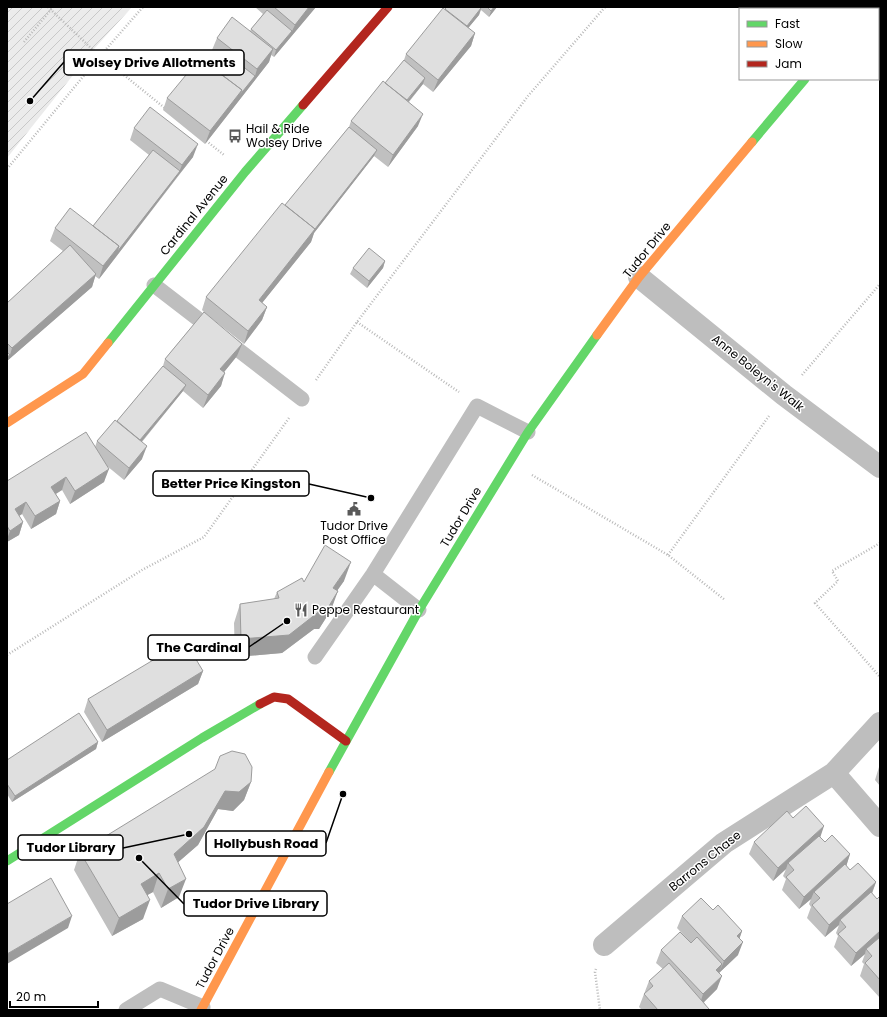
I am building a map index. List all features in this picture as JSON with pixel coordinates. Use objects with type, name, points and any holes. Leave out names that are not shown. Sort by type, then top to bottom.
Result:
[{"type":"street","name":"Cardinal Avenue","points":[[7,423],[83,374],[244,172],[388,7]]},
{"type":"street","name":"Tudor Drive","points":[[202,1009],[346,741],[419,610],[528,432],[639,277],[804,80]]},
{"type":"street","name":"Anne Boleyn's Walk","points":[[639,277],[784,395],[880,467]]},
{"type":"street","points":[[7,861],[196,742],[274,697],[288,699],[346,741]]},
{"type":"street","name":"Barrons Chase","points":[[604,945],[724,843],[834,772],[880,723]]},
{"type":"street","points":[[834,772],[880,826]]},
{"type":"lane","points":[[154,285],[302,399]]},
{"type":"lane","points":[[314,657],[373,574],[478,406],[528,432]]},
{"type":"lane","points":[[373,574],[419,610]]},
{"type":"lane","points":[[126,1010],[160,989],[202,1009]]},
{"type":"path","points":[[7,169],[100,56],[143,7]]},
{"type":"path","points":[[7,655],[142,570],[204,537],[357,322],[528,96],[605,7]]},
{"type":"path","points":[[24,42],[51,8],[100,56],[172,114]]},
{"type":"path","points":[[202,138],[244,172]]},
{"type":"path","points":[[668,555],[784,395],[880,284]]},
{"type":"path","points":[[357,322],[478,406]]},
{"type":"path","points":[[509,462],[668,555],[725,600]]},
{"type":"path","points":[[880,543],[832,571],[838,581],[815,603],[880,676]]},
{"type":"path","points":[[600,1010],[595,972],[604,945]]},
{"type":"shaded area","points":[[7,7],[132,7],[93,50],[7,158]]},
{"type":"building","points":[[274,7],[309,7],[295,25]]},
{"type":"building","points":[[447,7],[481,8],[467,26],[445,9]]},
{"type":"building","points":[[487,7],[494,7],[491,11]]},
{"type":"building","points":[[443,8],[475,33],[438,80],[406,54]]},
{"type":"building","points":[[267,10],[292,31],[276,50],[251,29]]},
{"type":"building","points":[[232,17],[273,49],[257,69],[217,38]]},
{"type":"building","points":[[227,54],[255,76],[239,96],[242,90],[215,70]]},
{"type":"building","points":[[200,58],[242,90],[210,131],[167,98]]},
{"type":"building","points":[[404,60],[425,78],[407,100],[385,83]]},
{"type":"building","points":[[383,81],[423,114],[393,155],[351,121]]},
{"type":"building","points":[[150,107],[198,144],[182,165],[134,128]]},
{"type":"building","points":[[349,127],[377,150],[315,229],[285,205]]},
{"type":"building","points":[[153,150],[180,171],[117,252],[119,246],[93,226]]},
{"type":"building","points":[[282,203],[315,229],[259,300],[267,307],[248,331],[206,297]]},
{"type":"building","points":[[70,208],[119,246],[103,266],[55,228]]},
{"type":"building","points":[[70,245],[96,274],[12,348],[7,343],[7,303]]},
{"type":"building","points":[[369,248],[385,261],[369,281],[353,268]]},
{"type":"building","points":[[204,312],[242,344],[220,369],[225,373],[208,395],[165,359]]},
{"type":"building","points":[[163,366],[186,385],[140,440],[117,421]]},
{"type":"building","points":[[115,420],[147,446],[129,468],[97,441]]},
{"type":"building","points":[[86,432],[109,469],[75,491],[66,477],[51,487],[60,501],[35,516],[26,502],[15,509],[23,522],[10,531],[7,526],[7,481]]},
{"type":"building","name":"Peppe Restaurant","points":[[325,545],[351,562],[333,588],[338,591],[326,611],[321,610],[289,635],[241,639],[240,604],[279,598],[277,592],[302,578],[304,582]]},
{"type":"building","points":[[185,641],[203,671],[107,730],[88,699]]},
{"type":"building","points":[[79,713],[98,742],[15,796],[7,784],[7,760]]},
{"type":"building","points":[[232,751],[245,754],[252,767],[251,782],[239,792],[225,791],[204,827],[174,854],[186,879],[168,889],[159,873],[141,884],[150,900],[119,918],[80,852],[215,769],[220,756]]},
{"type":"building","points":[[806,806],[824,826],[778,868],[754,842],[787,811],[793,818]]},
{"type":"building","points":[[832,835],[850,854],[804,897],[786,877],[794,870],[788,863],[819,836],[825,842]]},
{"type":"building","points":[[858,863],[876,882],[829,925],[812,905],[820,898],[814,892],[845,864],[850,870]]},
{"type":"building","points":[[51,878],[72,916],[7,954],[7,904]]},
{"type":"building","points":[[871,892],[877,899],[880,896],[880,931],[856,953],[838,934],[846,927],[840,920]]},
{"type":"building","points":[[701,898],[713,910],[718,905],[742,931],[737,936],[743,942],[724,961],[682,916]]},
{"type":"building","points":[[680,932],[691,943],[697,937],[722,964],[716,970],[722,976],[703,994],[661,950]]},
{"type":"building","points":[[880,937],[880,980],[865,963],[872,956],[866,949]]},
{"type":"building","points":[[669,963],[709,1009],[658,1010],[644,994],[653,986],[649,981]]},
{"type":"traffic: fast","points":[[752,142],[804,80]]},
{"type":"traffic: fast","points":[[108,343],[245,172],[303,105]]},
{"type":"traffic: fast","points":[[329,772],[419,610],[528,432],[597,335]]},
{"type":"traffic: fast","points":[[7,861],[202,738],[260,704]]},
{"type":"traffic: slow","points":[[597,335],[639,277],[752,142]]},
{"type":"traffic: slow","points":[[7,423],[83,374],[108,343]]},
{"type":"traffic: slow","points":[[201,1010],[329,772]]},
{"type":"traffic: jam","points":[[303,105],[388,7]]},
{"type":"traffic: jam","points":[[260,704],[274,697],[288,699],[346,741]]},
{"type":"place","name":"Wolsey Drive Allotments","points":[[30,101]]},
{"type":"place","name":"Hail & Ride Wolsey Drive","points":[[235,136]]},
{"type":"place","name":"Better Price Kingston","points":[[371,498]]},
{"type":"place","name":"Tudor Drive Post Office","points":[[354,509]]},
{"type":"place","name":"Peppe Restaurant","points":[[301,610]]},
{"type":"place","name":"The Cardinal","points":[[287,621]]},
{"type":"place","name":"Hollybush Road","points":[[343,794]]},
{"type":"place","name":"Tudor Library","points":[[189,834]]},
{"type":"place","name":"Tudor Drive Library","points":[[139,858]]}]
